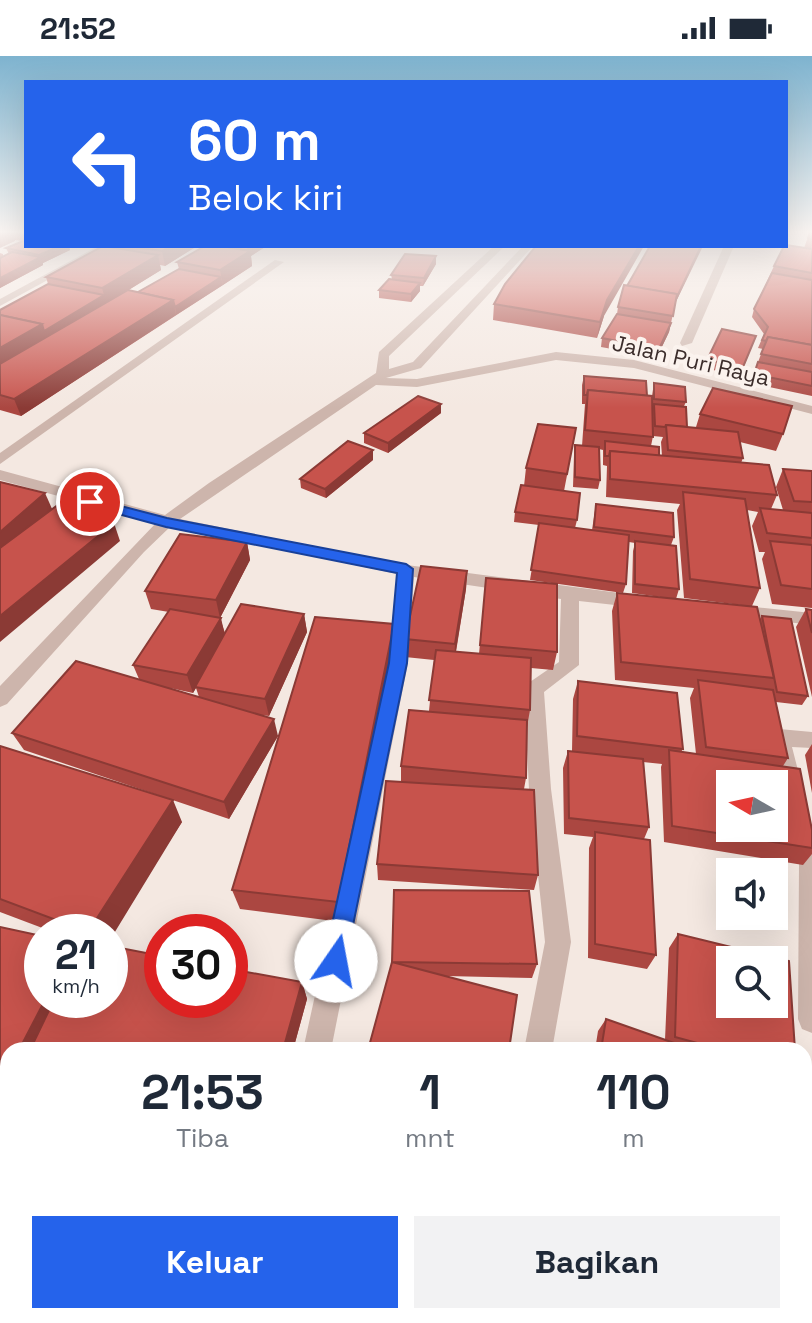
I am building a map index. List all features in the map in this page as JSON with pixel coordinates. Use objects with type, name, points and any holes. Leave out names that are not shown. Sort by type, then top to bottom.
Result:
[{"type":"street","points":[[0,303],[24,290]]},
{"type":"street","points":[[0,460],[239,290]]},
{"type":"street","points":[[377,378],[383,355],[453,290]]},
{"type":"street","points":[[0,699],[138,548],[166,522],[214,486],[377,378],[417,365],[487,290]]},
{"type":"street","points":[[686,343],[709,290]]},
{"type":"street","name":"Jalan Puri Raya","points":[[377,378],[417,383],[556,356],[634,364],[812,410]]},
{"type":"street","points":[[0,475],[166,522],[406,569],[570,595],[658,604]]},
{"type":"street","points":[[319,1042],[398,663],[406,569]]},
{"type":"street","points":[[539,1042],[558,942],[540,789],[534,689],[569,665],[570,595]]},
{"type":"street","points":[[720,610],[812,619]]},
{"type":"street","points":[[812,740],[779,737],[811,864],[812,1019]]},
{"type":"building","points":[[37,290],[79,290],[104,295],[44,331],[42,324],[0,315],[0,310]]},
{"type":"building","points":[[128,290],[173,300],[14,399],[0,395],[0,364]]},
{"type":"building","points":[[201,290],[175,307],[173,300],[138,292]]},
{"type":"building","points":[[380,290],[414,290],[411,294]]},
{"type":"building","points":[[502,290],[613,290],[600,322],[494,304]]},
{"type":"building","points":[[623,290],[677,294],[673,316],[618,307]]},
{"type":"building","points":[[653,290],[680,290],[676,299],[677,294]]},
{"type":"building","points":[[763,290],[812,290],[812,345],[768,337],[766,341],[762,340],[768,327],[754,309]]},
{"type":"building","points":[[617,314],[671,323],[659,349],[602,338]]},
{"type":"building","points":[[0,315],[42,324],[0,348]]},
{"type":"building","points":[[722,329],[756,336],[743,367],[707,360]]},
{"type":"building","points":[[768,337],[812,345],[812,364],[761,354]]},
{"type":"building","points":[[758,362],[812,372],[812,386],[754,374]]},
{"type":"building","points":[[584,376],[646,381],[647,396],[588,390],[584,395]]},
{"type":"building","points":[[654,383],[685,387],[686,402],[654,399]]},
{"type":"building","points":[[713,388],[792,406],[783,434],[700,414]]},
{"type":"building","points":[[588,390],[652,396],[653,437],[585,430]]},
{"type":"building","points":[[418,396],[441,404],[388,443],[364,433]]},
{"type":"building","points":[[654,404],[686,407],[687,427],[655,426]]},
{"type":"building","points":[[538,424],[576,428],[567,474],[526,468]]},
{"type":"building","points":[[666,425],[738,432],[743,458],[668,450]]},
{"type":"building","points":[[348,441],[373,450],[325,489],[300,479]]},
{"type":"building","points":[[605,441],[659,447],[659,456],[610,451],[609,456],[605,456]]},
{"type":"building","points":[[575,445],[599,447],[600,480],[575,477]]},
{"type":"building","points":[[610,451],[769,465],[777,495],[610,479]]},
{"type":"building","points":[[783,469],[812,471],[812,502],[794,501]]},
{"type":"building","points":[[0,482],[45,493],[0,532]]},
{"type":"building","points":[[521,485],[580,493],[577,520],[515,512]]},
{"type":"building","points":[[683,492],[745,499],[760,588],[690,579]]},
{"type":"building","points":[[59,504],[114,523],[0,616],[0,548]]},
{"type":"building","points":[[596,504],[673,513],[674,537],[594,527]]},
{"type":"building","points":[[760,508],[812,513],[812,538],[767,533]]},
{"type":"building","points":[[539,523],[629,535],[626,584],[531,570]]},
{"type":"building","points":[[180,534],[247,542],[216,600],[145,591]]},
{"type":"building","points":[[635,541],[676,546],[679,589],[635,584]]},
{"type":"building","points":[[770,541],[812,545],[812,589],[781,585]]},
{"type":"building","points":[[421,566],[467,571],[455,644],[405,639]]},
{"type":"building","points":[[486,578],[557,584],[557,652],[480,645]]},
{"type":"building","points":[[617,593],[757,607],[774,678],[621,662]]},
{"type":"building","points":[[241,604],[304,614],[265,699],[195,687]]},
{"type":"building","points":[[170,609],[221,618],[187,675],[133,665]]},
{"type":"building","points":[[806,609],[812,610],[812,633]]},
{"type":"building","points":[[762,616],[791,619],[808,696],[777,692]]},
{"type":"building","points":[[315,617],[394,624],[338,902],[232,890]]},
{"type":"building","points":[[436,650],[531,658],[530,710],[429,700]]},
{"type":"building","points":[[76,661],[274,719],[224,802],[12,733]]},
{"type":"building","points":[[698,680],[773,690],[788,758],[706,747]]},
{"type":"building","points":[[578,681],[677,693],[683,749],[577,736]]},
{"type":"building","points":[[409,710],[527,720],[526,778],[401,766]]},
{"type":"building","points":[[0,746],[173,800],[100,914],[40,914],[0,899]]},
{"type":"building","points":[[669,750],[800,769],[812,830],[812,848],[774,842],[788,842],[788,770],[716,770],[716,833],[672,826]]},
{"type":"building","points":[[568,751],[643,759],[649,827],[569,818]]},
{"type":"building","points":[[386,781],[534,790],[538,875],[377,864]]},
{"type":"building","points":[[595,832],[650,840],[656,955],[595,944]]},
{"type":"building","points":[[394,890],[529,891],[537,964],[392,962]]},
{"type":"building","points":[[0,927],[24,932],[24,1018],[36,1018],[23,1042],[0,1042]]},
{"type":"building","points":[[678,934],[727,946],[716,946],[716,1018],[788,1018],[789,961],[794,1042],[693,1042],[675,1037]]},
{"type":"building","points":[[128,949],[144,953],[144,1018],[248,1018],[248,972],[302,982],[285,1042],[34,1042],[45,1018],[128,1018]]},
{"type":"building","points":[[392,962],[517,995],[510,1042],[370,1042]]},
{"type":"building","points":[[606,1019],[671,1042],[602,1042]]},
{"type":"route","points":[[90,502],[166,522],[406,569],[398,663],[336,961]]}]
